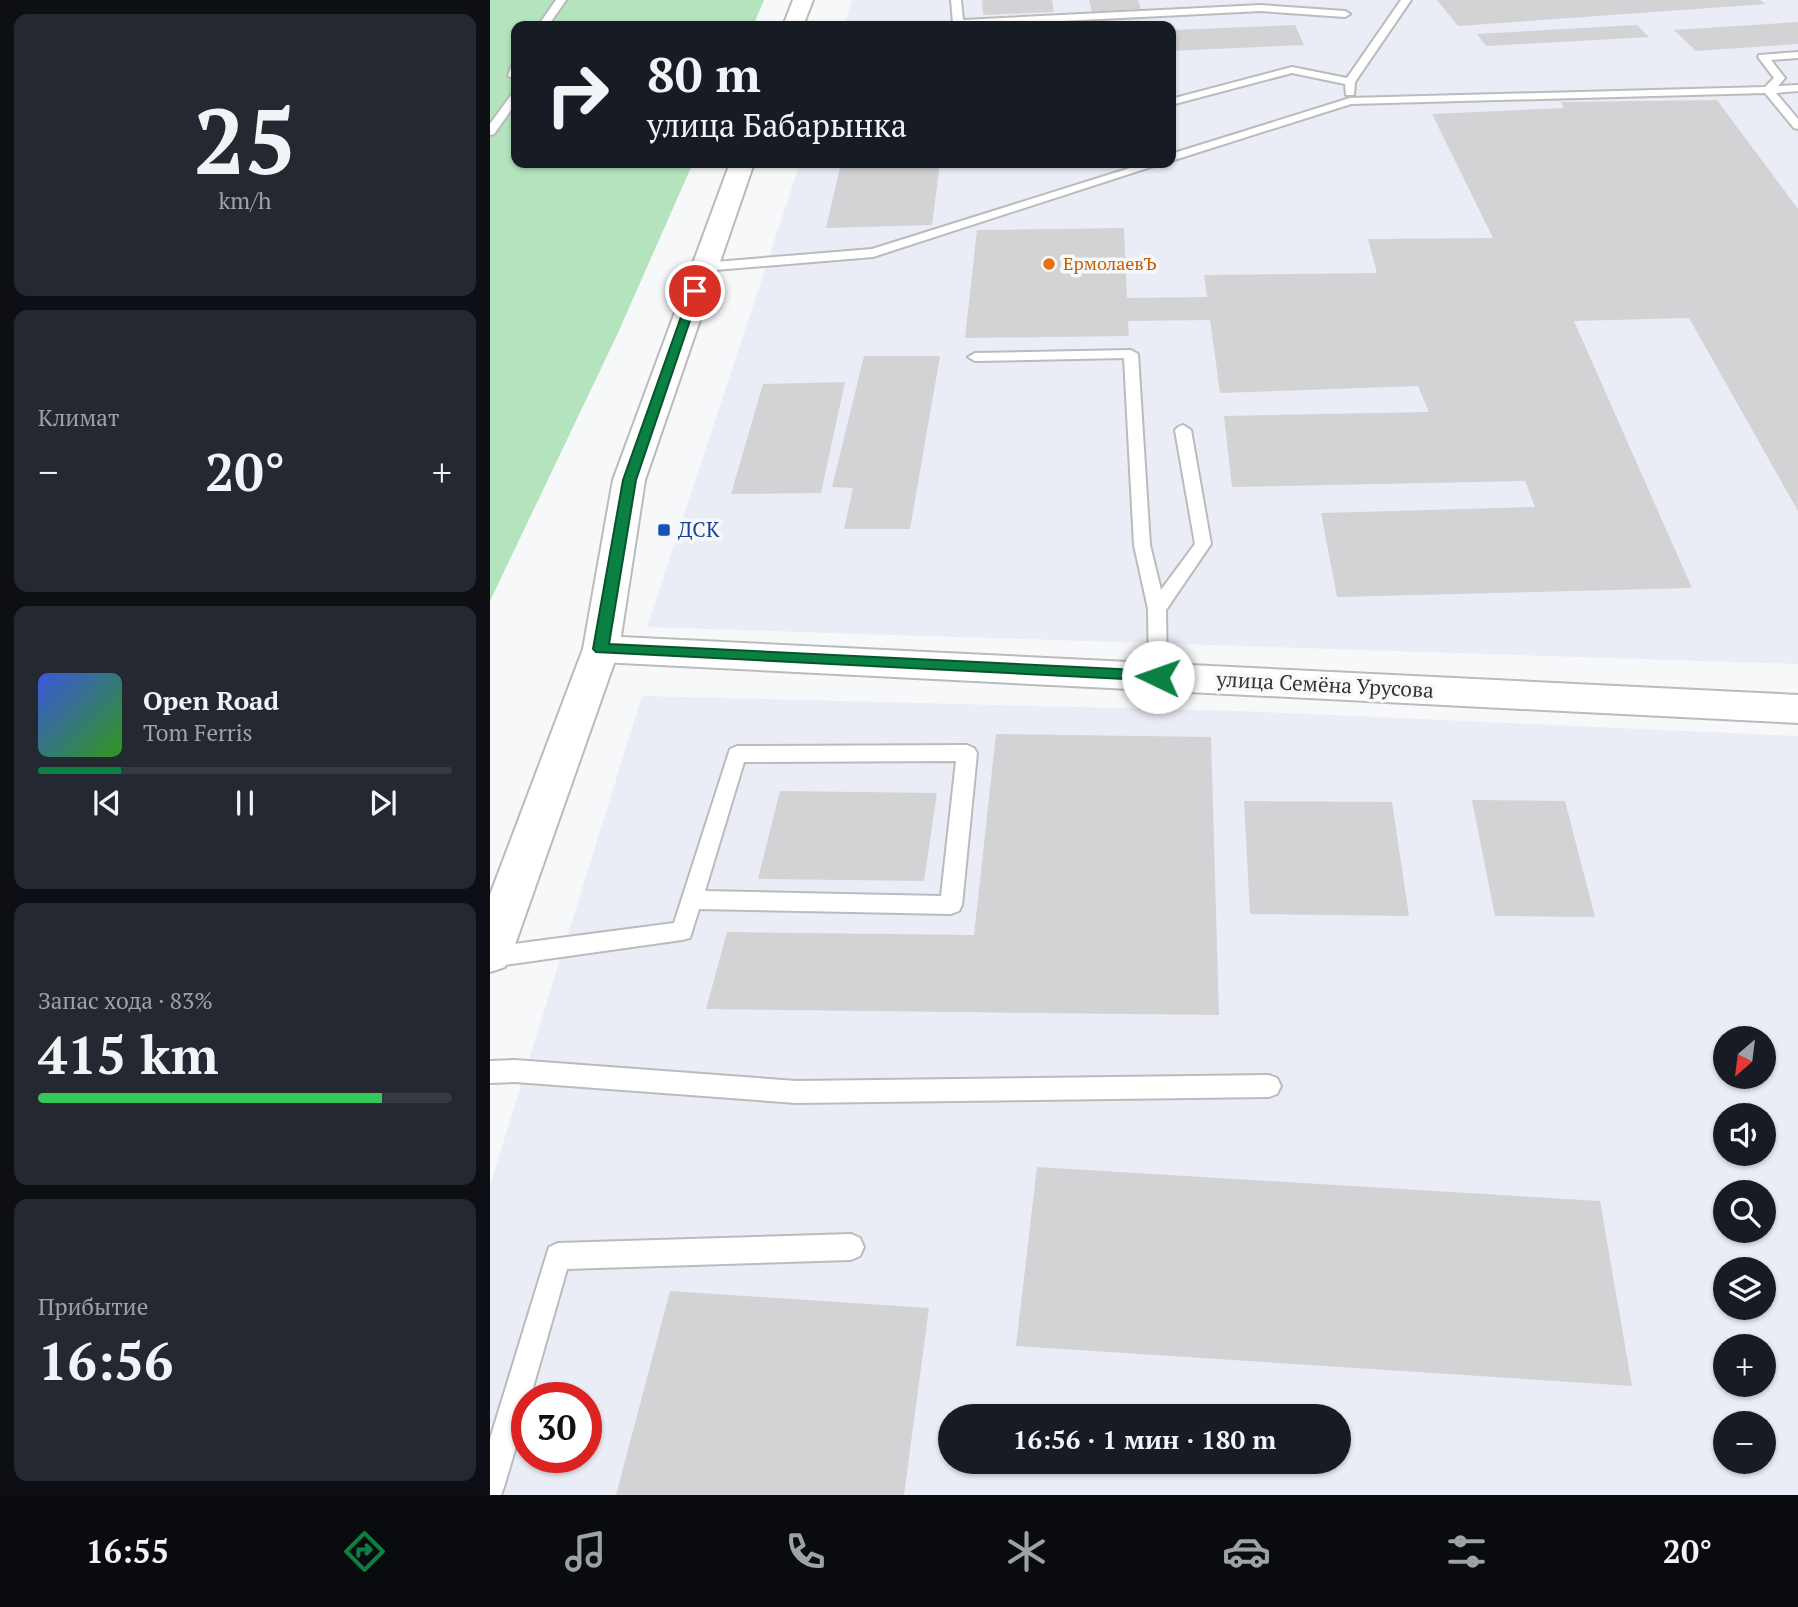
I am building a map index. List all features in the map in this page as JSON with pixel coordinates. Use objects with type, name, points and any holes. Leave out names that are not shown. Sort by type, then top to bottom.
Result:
[{"type":"street","points":[[795,21],[803,0]]},
{"type":"street","points":[[490,955],[601,649],[629,480],[740,168]]},
{"type":"street","name":"улица Семёна Урусова","points":[[601,649],[1798,709]]},
{"type":"lane","points":[[546,21],[561,0]]},
{"type":"lane","points":[[956,0],[958,21]]},
{"type":"lane","points":[[1350,101],[1350,82],[1406,0]]},
{"type":"lane","points":[[998,21],[1261,8],[1345,14]]},
{"type":"lane","points":[[1768,90],[1780,78],[1763,57],[1798,55]]},
{"type":"lane","points":[[1176,101],[1292,70],[1350,82]]},
{"type":"lane","points":[[1176,156],[1350,101],[1798,88]]},
{"type":"lane","points":[[1768,90],[1798,126]]},
{"type":"lane","points":[[490,132],[511,103]]},
{"type":"lane","points":[[703,268],[873,253],[1141,168]]},
{"type":"lane","points":[[975,357],[1131,354],[1142,545],[1157,610],[1158,677]]},
{"type":"lane","points":[[1157,610],[1203,544],[1183,430]]},
{"type":"lane","points":[[490,955],[682,931],[691,900],[737,754],[967,753],[951,905],[691,900]]},
{"type":"lane","points":[[490,1072],[515,1071],[796,1092],[1269,1086]]},
{"type":"lane","points":[[490,1487],[558,1256],[851,1247]]},
{"type":"shaded area","points":[[852,0],[1798,0],[1798,664],[647,627],[798,168],[1176,168],[1176,21],[846,21]]},
{"type":"shaded area","points":[[642,696],[1240,711],[1798,736],[1798,1495],[490,1495],[490,1185]]},
{"type":"green space","points":[[490,0],[764,0],[755,21],[511,21],[511,168],[691,168],[617,335],[490,601]]},
{"type":"building","points":[[982,0],[1052,0],[1054,12],[983,15]]},
{"type":"building","points":[[1089,0],[1138,0],[1141,9],[1092,12]]},
{"type":"building","points":[[1437,0],[1760,0],[1766,4],[1458,26]]},
{"type":"building","points":[[1798,22],[1798,44],[1696,51],[1674,30]]},
{"type":"building","points":[[1295,25],[1304,45],[1176,51],[1176,30]]},
{"type":"building","points":[[1637,25],[1649,37],[1486,46],[1477,34]]},
{"type":"building","points":[[1717,100],[1798,209],[1798,511],[1689,318],[1574,321],[1692,588],[1337,597],[1321,513],[1535,507],[1525,481],[1232,487],[1224,416],[1429,412],[1418,386],[1220,393],[1210,320],[1128,321],[1129,336],[965,338],[977,230],[1124,228],[1127,298],[1207,297],[1204,275],[1377,273],[1368,239],[1493,238],[1432,114],[1564,108],[1561,102]]},
{"type":"building","points":[[840,168],[939,168],[932,225],[826,228]]},
{"type":"building","points":[[864,356],[940,356],[910,529],[844,529],[853,488],[832,487]]},
{"type":"building","points":[[845,382],[821,493],[731,494],[763,384]]},
{"type":"building","points":[[996,734],[1211,737],[1219,1015],[706,1009],[727,932],[974,935]]},
{"type":"building","points":[[780,791],[937,793],[924,881],[758,879]]},
{"type":"building","points":[[1472,800],[1565,801],[1595,917],[1495,916]]},
{"type":"building","points":[[1244,801],[1392,802],[1409,916],[1250,914]]},
{"type":"building","points":[[1037,1167],[1600,1201],[1632,1386],[1016,1346]]},
{"type":"building","points":[[670,1291],[929,1308],[904,1495],[616,1495]]},
{"type":"place","name":"ЕрмолаевЪ","points":[[1049,264]]},
{"type":"place","name":"ДСК","points":[[664,530]]},
{"type":"route","points":[[695,291],[629,480],[601,649],[1158,677]]}]
